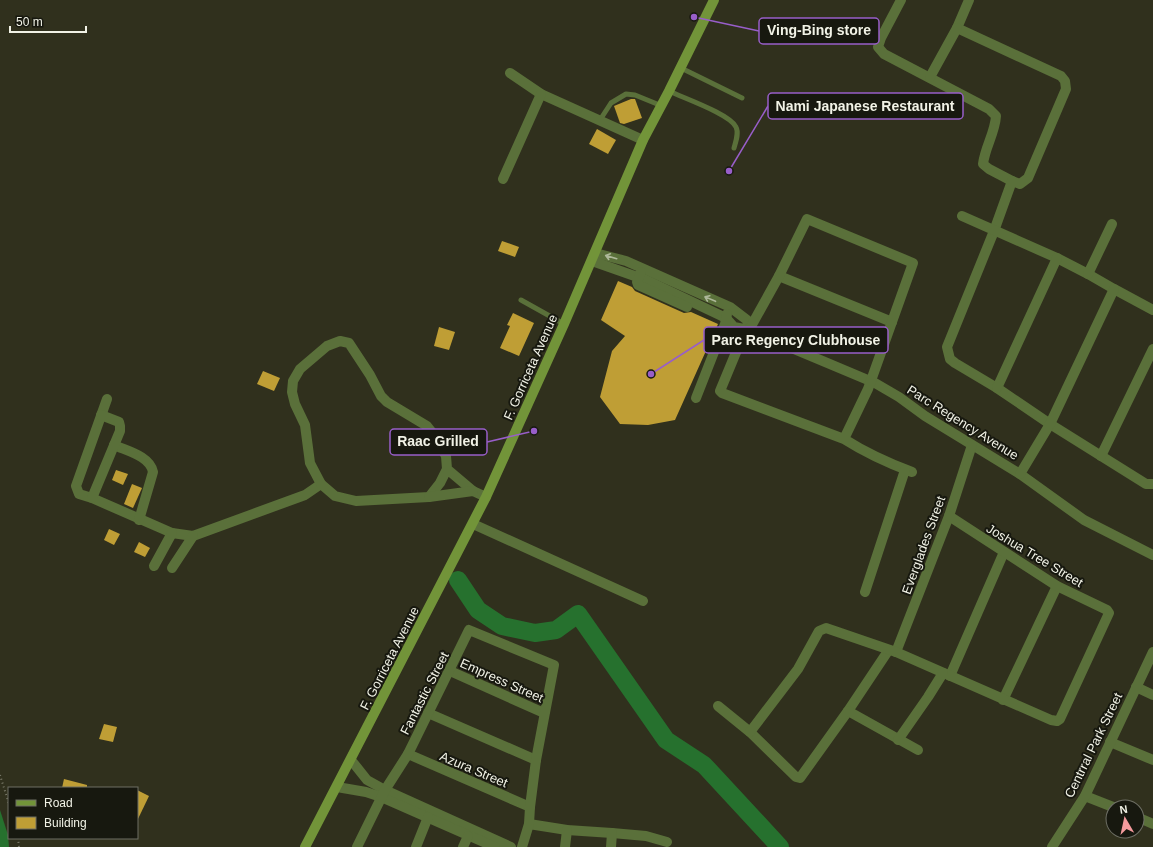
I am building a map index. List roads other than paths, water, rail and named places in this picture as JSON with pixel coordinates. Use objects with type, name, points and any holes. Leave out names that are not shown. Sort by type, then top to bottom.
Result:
[{"type":"main road","name":"F. Gorriceta Avenue","points":[[305,847],[486,498],[594,257],[643,140],[662,106],[714,0]]},
{"type":"street","points":[[901,0],[881,38],[878,47],[884,54],[989,109],[996,116],[996,125],[983,164],[989,169],[1020,184],[1028,178],[1066,89],[1065,81],[1061,76],[957,28]]},
{"type":"street","points":[[930,77],[957,28],[969,0]]},
{"type":"street","points":[[510,73],[542,94],[643,140]]},
{"type":"street","points":[[503,179],[542,94]]},
{"type":"street","points":[[1012,181],[994,231],[947,347],[951,361],[997,388],[1050,424],[1146,484],[1153,484]]},
{"type":"street","points":[[962,216],[1057,258],[1153,310]]},
{"type":"street","points":[[844,439],[871,382],[912,263],[807,219],[779,276],[749,330],[742,338],[720,391],[844,439],[877,458],[909,471],[865,592]]},
{"type":"street","points":[[1088,274],[1112,224]]},
{"type":"street","points":[[594,257],[730,307],[747,320],[749,330]]},
{"type":"street","points":[[997,388],[1057,258]]},
{"type":"street","name":"Parc Regency Avenue","points":[[640,273],[637,282],[638,285],[646,290],[726,321],[734,327],[749,330],[862,377],[899,397],[925,416],[1020,474],[1084,520],[1153,554]]},
{"type":"street","points":[[779,276],[892,322]]},
{"type":"street","points":[[1020,474],[1050,424],[1114,289]]},
{"type":"street","points":[[696,398],[730,307]]},
{"type":"street","points":[[429,497],[440,483],[447,468],[446,456],[435,436],[427,426],[387,402],[381,396],[370,374],[349,344],[340,341],[327,346],[300,369],[293,381],[292,392],[295,404],[305,424],[310,463],[321,484],[335,496],[356,501],[429,497],[473,492]]},
{"type":"street","points":[[1101,456],[1153,349]]},
{"type":"street","points":[[107,399],[76,486],[79,494],[92,498],[139,520],[172,533],[193,536],[305,495],[321,484]]},
{"type":"street","points":[[92,498],[120,431],[119,422],[101,415]]},
{"type":"street","points":[[114,445],[142,458],[150,464],[153,469],[139,520]]},
{"type":"street","name":"Everglades Street","points":[[750,732],[796,777],[802,777],[848,711],[892,652],[949,516],[972,445]]},
{"type":"street","points":[[447,468],[473,492],[486,498]]},
{"type":"street","name":"Joshua Tree Street","points":[[949,516],[1056,586],[1109,613],[1061,718],[1058,721],[1051,720],[1003,700]]},
{"type":"street","points":[[473,524],[643,601]]},
{"type":"street","points":[[154,566],[172,533]]},
{"type":"street","points":[[172,568],[193,536]]},
{"type":"street","points":[[898,740],[946,674],[1004,552]]},
{"type":"street","points":[[718,706],[750,732],[798,669],[818,633],[824,628],[892,652],[946,674],[1003,700],[1056,586]]},
{"type":"street","name":"Fantastic Street","points":[[358,847],[383,794],[408,754],[469,630],[554,665],[544,713]]},
{"type":"street","name":"Centrral Park Street","points":[[1055,846],[1085,796],[1153,652]]},
{"type":"street","name":"Empress Street","points":[[450,671],[544,713]]},
{"type":"street","points":[[1136,688],[1153,695]]},
{"type":"street","points":[[848,711],[918,750]]},
{"type":"street","points":[[428,713],[536,760]]},
{"type":"street","points":[[522,847],[529,824],[536,760],[544,713]]},
{"type":"street","points":[[1110,742],[1153,760]]},
{"type":"street","name":"Azura Street","points":[[408,754],[530,807]]},
{"type":"street","points":[[351,760],[368,780],[383,794],[428,818],[495,847]]},
{"type":"street","points":[[337,787],[383,794],[511,847]]},
{"type":"street","points":[[1085,796],[1105,804]]},
{"type":"street","points":[[416,847],[428,818]]},
{"type":"street","points":[[529,824],[567,830],[646,836],[661,843]]},
{"type":"street","points":[[565,847],[567,830]]},
{"type":"street","points":[[612,833],[612,847]]},
{"type":"street","points":[[463,847],[468,836]]},
{"type":"lane","points":[[681,68],[742,98]]},
{"type":"lane","points":[[669,91],[721,114],[736,125],[738,132],[734,148]]},
{"type":"lane","points":[[600,120],[611,103],[626,94],[636,95],[662,106]]},
{"type":"lane","points":[[521,300],[564,324]]},
{"type":"waterway","points":[[458,580],[478,610],[502,626],[535,633],[556,630],[578,614],[666,740],[704,765],[780,847]]},
{"type":"place","name":"Ving-Bing store","points":[[694,17]]},
{"type":"place","name":"Nami Japanese Restaurant","points":[[729,171]]},
{"type":"place","name":"Parc Regency Clubhouse","points":[[651,374]]},
{"type":"place","name":"Raac Grilled","points":[[534,431]]}]
